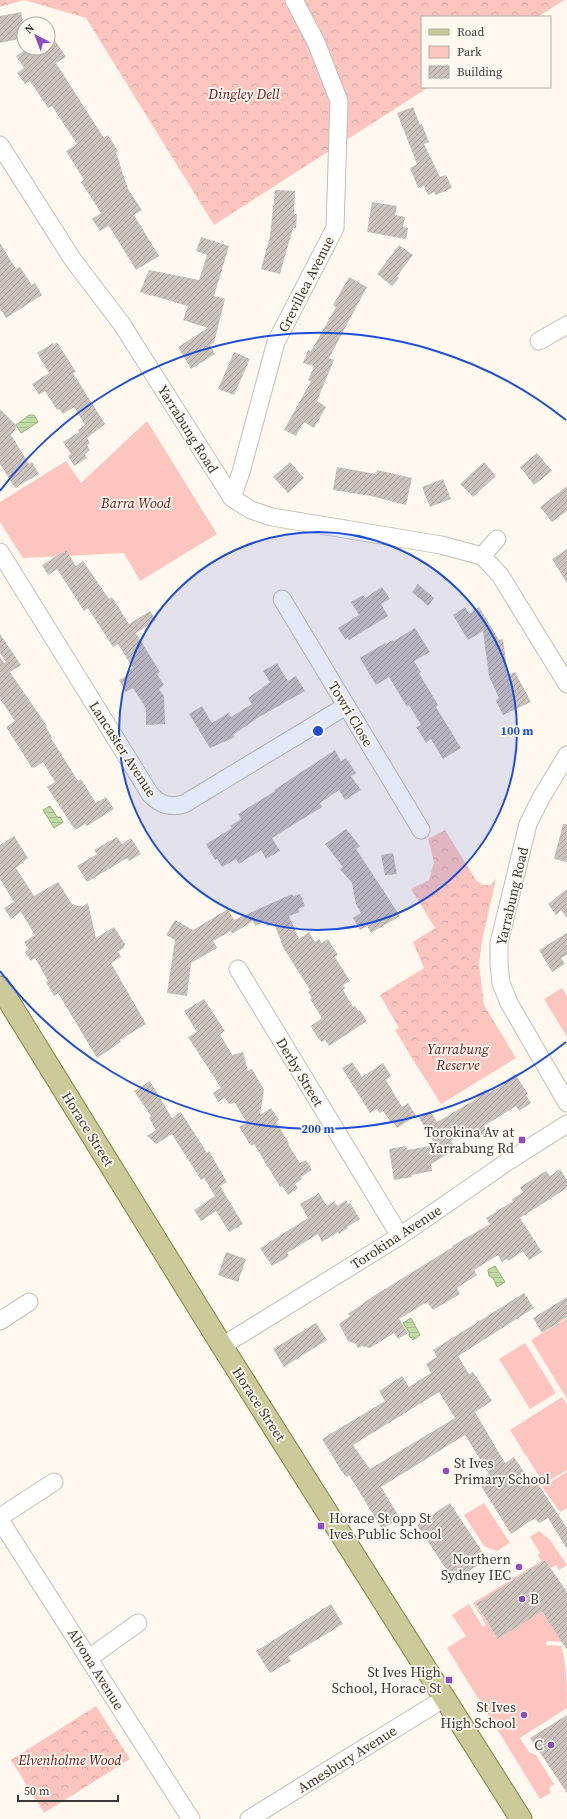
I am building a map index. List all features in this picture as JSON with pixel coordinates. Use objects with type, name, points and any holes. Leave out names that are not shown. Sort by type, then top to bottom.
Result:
[{"type":"main road","name":"Horace Street","points":[[0,987],[222,1346],[521,1819]]},
{"type":"street","name":"Grevillea Avenue","points":[[232,498],[241,472],[276,342],[335,228],[339,101],[316,42],[294,0]]},
{"type":"street","name":"Yarrabung Road","points":[[0,145],[73,260],[121,323],[232,498],[251,510],[272,517],[441,545],[482,556]]},
{"type":"street","points":[[539,341],[567,325]]},
{"type":"street","points":[[497,539],[482,556],[500,575],[567,684]]},
{"type":"street","name":"Lancaster Avenue","points":[[0,552],[150,794],[156,801],[175,807],[184,804],[346,706]]},
{"type":"street","name":"Towri Close","points":[[282,599],[421,830]]},
{"type":"street","name":"Yarrabung Road","points":[[567,755],[541,798],[528,824],[500,943],[499,964],[501,983],[509,1003],[567,1102]]},
{"type":"street","name":"Derby Street","points":[[238,970],[400,1236]]},
{"type":"street","name":"Torokina Avenue","points":[[222,1346],[400,1236],[507,1162],[567,1124]]},
{"type":"street","points":[[0,1321],[29,1302]]},
{"type":"street","points":[[0,1519],[54,1482]]},
{"type":"street","name":"Alvona Avenue","points":[[0,1519],[191,1819]]},
{"type":"street","points":[[89,1658],[138,1623]]},
{"type":"street","name":"Amesbury Avenue","points":[[249,1819],[445,1698]]},
{"type":"green space","points":[[0,0],[24,0],[0,7]]},
{"type":"green space","name":"Dingley Dell","points":[[24,0],[564,0],[540,16],[421,16],[421,88],[427,88],[214,225],[86,18]]},
{"type":"green space","name":"Barra Wood","points":[[147,421],[217,534],[140,581],[124,553],[23,558],[0,522],[0,502],[66,461],[81,483]]},
{"type":"green space","points":[[445,830],[476,880],[483,885],[490,885],[496,879],[482,941],[479,964],[484,1005],[494,1022],[418,1067],[395,1030],[399,1028],[380,995],[424,968],[413,942],[435,928],[411,889],[429,880],[434,862],[428,839]]},
{"type":"green space","points":[[562,988],[567,996],[567,1037],[544,999]]},
{"type":"green space","name":"Yarrabung Reserve","points":[[484,1005],[516,1058],[441,1104],[408,1052]]},
{"type":"green space","points":[[567,1318],[567,1399],[531,1340]]},
{"type":"green space","points":[[525,1343],[556,1393],[530,1409],[499,1359]]},
{"type":"green space","points":[[562,1397],[567,1404],[567,1470],[544,1484],[510,1430]]},
{"type":"green space","points":[[567,1472],[567,1508],[560,1512],[542,1487]]},
{"type":"green space","points":[[484,1503],[510,1543],[497,1551],[484,1546],[464,1515]]},
{"type":"green space","points":[[539,1531],[550,1540],[567,1565],[559,1570],[556,1565],[551,1568],[545,1560],[476,1605],[498,1639],[544,1609],[565,1642],[547,1641],[546,1645],[561,1646],[566,1668],[567,1708],[520,1738],[529,1752],[536,1755],[554,1784],[549,1788],[551,1793],[540,1799],[447,1648],[466,1636],[452,1615],[469,1604],[483,1627],[486,1625],[473,1603],[541,1561],[538,1555],[540,1553],[530,1537]]},
{"type":"green space","name":"Elvenholme Wood","points":[[96,1706],[130,1759],[44,1813],[11,1760]]},
{"type":"shaded area","points":[[29,415],[34,415],[38,422],[21,433],[16,425]]},
{"type":"shaded area","points":[[50,806],[57,817],[60,817],[63,822],[54,828],[43,810]]},
{"type":"shaded area","points":[[495,1266],[505,1282],[497,1287],[493,1278],[489,1276],[488,1270]]},
{"type":"shaded area","points":[[411,1318],[420,1335],[413,1340],[409,1336],[409,1332],[403,1323]]},
{"type":"building","points":[[21,12],[22,16],[16,16],[16,40],[0,43],[0,16]]},
{"type":"building","points":[[56,42],[66,57],[56,63],[104,138],[108,135],[118,151],[116,153],[128,189],[142,210],[134,215],[159,256],[136,270],[109,226],[100,231],[92,219],[101,213],[81,182],[84,180],[66,151],[77,144],[52,106],[48,108],[30,81],[25,84],[17,73],[24,68],[16,56],[56,56]]},
{"type":"building","points":[[413,107],[429,142],[424,144],[440,177],[446,175],[452,188],[436,195],[434,192],[428,195],[424,186],[418,188],[410,168],[417,164],[397,113]]},
{"type":"building","points":[[275,190],[295,191],[294,214],[297,214],[296,228],[293,228],[280,274],[261,269],[270,236]]},
{"type":"building","points":[[372,202],[397,206],[395,215],[405,217],[403,227],[408,228],[406,239],[367,232]]},
{"type":"building","points":[[201,237],[229,246],[214,296],[225,299],[214,343],[210,345],[215,354],[191,369],[178,347],[208,328],[183,320],[188,306],[140,292],[149,270],[199,280],[207,255],[196,251]]},
{"type":"building","points":[[0,243],[16,269],[20,267],[32,285],[35,283],[42,295],[6,318],[0,308]]},
{"type":"building","points":[[399,245],[413,255],[397,276],[399,278],[392,286],[377,274]]},
{"type":"building","points":[[349,277],[367,287],[329,358],[334,360],[317,401],[326,407],[314,428],[304,422],[296,436],[284,430],[311,381],[308,380],[314,366],[303,363],[308,350],[311,351],[336,307],[333,305]]},
{"type":"building","points":[[57,342],[76,372],[73,373],[105,424],[87,438],[90,443],[87,445],[90,450],[85,454],[87,458],[74,466],[68,456],[71,454],[63,442],[79,432],[78,430],[85,425],[74,407],[63,414],[59,409],[57,410],[45,391],[39,395],[32,384],[49,373],[37,353]]},
{"type":"building","points":[[234,352],[250,359],[234,395],[218,389]]},
{"type":"building","points":[[0,409],[17,426],[11,435],[29,464],[32,462],[39,474],[15,488],[0,464]]},
{"type":"building","points":[[537,453],[552,471],[534,485],[520,467]]},
{"type":"building","points":[[290,462],[304,478],[288,493],[273,477]]},
{"type":"building","points":[[484,462],[496,476],[473,497],[460,484]]},
{"type":"building","points":[[337,467],[376,474],[377,470],[412,478],[406,505],[371,496],[333,490]]},
{"type":"building","points":[[443,479],[451,499],[430,507],[422,487]]},
{"type":"building","points":[[567,486],[567,511],[552,522],[540,507]]},
{"type":"building","points":[[567,549],[567,583],[552,559]]},
{"type":"building","points":[[66,550],[76,566],[83,561],[109,599],[112,597],[129,624],[150,611],[156,620],[136,633],[160,672],[157,674],[164,685],[159,689],[164,696],[165,724],[146,725],[146,708],[133,688],[126,692],[119,680],[128,675],[127,672],[133,668],[118,644],[113,647],[88,608],[84,611],[57,569],[48,575],[42,565]]},
{"type":"building","points":[[418,584],[434,598],[428,606],[412,592]]},
{"type":"building","points":[[382,587],[390,599],[381,604],[388,616],[349,640],[347,638],[345,639],[338,628],[359,615],[351,602],[363,595],[365,598]]},
{"type":"building","points":[[465,607],[469,614],[479,607],[499,640],[503,639],[508,675],[515,672],[531,702],[503,715],[496,700],[499,698],[489,676],[483,631],[468,640],[453,615]]},
{"type":"building","points":[[415,628],[430,652],[414,661],[421,672],[419,673],[438,705],[436,707],[461,748],[443,759],[431,739],[426,743],[416,727],[421,725],[409,705],[407,707],[389,677],[376,685],[360,658],[385,643],[394,641]]},
{"type":"building","points":[[0,634],[21,665],[10,672],[47,726],[46,727],[52,737],[51,738],[78,781],[81,779],[96,803],[106,797],[114,809],[87,826],[85,824],[75,830],[47,787],[55,782],[43,762],[32,768],[6,727],[15,721],[0,699],[0,657],[4,663],[6,662],[0,653]]},
{"type":"building","points":[[277,663],[288,681],[296,676],[305,691],[259,717],[233,735],[235,737],[210,748],[189,714],[202,706],[212,723],[228,713],[231,717],[252,704],[248,698],[270,682],[263,671]]},
{"type":"building","points":[[335,750],[341,761],[346,758],[356,773],[351,776],[361,790],[345,800],[339,790],[320,803],[322,807],[272,838],[280,851],[266,859],[261,850],[239,864],[236,859],[222,867],[217,859],[215,860],[206,844],[232,828],[230,826],[241,819],[238,814]]},
{"type":"building","points":[[563,824],[567,824],[567,862],[554,859]]},
{"type":"building","points":[[346,829],[360,846],[356,849],[400,916],[371,933],[367,926],[360,930],[353,918],[361,913],[356,904],[352,883],[340,869],[343,867],[325,844]]},
{"type":"building","points":[[14,836],[28,858],[16,868],[34,896],[58,882],[72,904],[82,907],[88,903],[96,938],[114,927],[125,944],[124,948],[118,952],[121,957],[111,963],[146,1024],[120,1040],[121,1042],[97,1058],[58,993],[54,996],[46,982],[48,981],[35,958],[31,961],[25,952],[29,950],[24,942],[35,935],[21,912],[11,919],[4,908],[14,902],[0,879],[0,845]]},
{"type":"building","points":[[117,837],[122,844],[131,838],[141,854],[129,861],[127,858],[87,882],[77,866],[97,854],[94,850]]},
{"type":"building","points":[[393,853],[397,874],[385,875],[381,855]]},
{"type":"building","points":[[567,889],[567,918],[561,910],[556,915],[548,904]]},
{"type":"building","points":[[292,894],[293,896],[300,894],[305,906],[298,909],[300,912],[289,916],[299,939],[309,932],[315,942],[319,939],[322,943],[328,939],[338,955],[335,957],[350,981],[343,985],[345,988],[343,990],[353,1007],[355,1006],[358,1011],[360,1010],[367,1021],[329,1046],[325,1040],[322,1042],[311,1026],[322,1018],[310,999],[312,998],[308,992],[310,990],[284,949],[274,923],[267,926],[265,921],[255,926],[253,921],[232,934],[231,931],[213,941],[217,948],[191,963],[187,996],[167,993],[175,940],[166,935],[175,920],[193,930],[228,909],[234,920]]},
{"type":"building","points":[[567,933],[567,955],[561,958],[565,964],[552,972],[539,950]]},
{"type":"building","points":[[204,999],[225,1031],[220,1034],[232,1055],[243,1052],[248,1071],[252,1069],[264,1090],[260,1115],[271,1108],[279,1120],[276,1122],[300,1163],[306,1160],[312,1170],[301,1177],[302,1179],[295,1184],[298,1188],[288,1195],[282,1186],[280,1187],[254,1144],[251,1146],[239,1127],[247,1123],[235,1103],[229,1104],[225,1098],[218,1102],[213,1093],[221,1088],[188,1037],[197,1032],[184,1011]]},
{"type":"building","points":[[352,1062],[362,1077],[383,1063],[391,1076],[386,1080],[402,1107],[408,1103],[416,1116],[397,1128],[393,1122],[391,1123],[383,1111],[380,1113],[377,1109],[370,1113],[342,1068]]},
{"type":"building","points":[[515,1074],[528,1094],[526,1095],[531,1103],[519,1111],[516,1106],[484,1126],[487,1132],[476,1139],[470,1129],[451,1141],[456,1149],[431,1164],[432,1171],[411,1175],[412,1177],[394,1180],[389,1149],[406,1146],[407,1150],[436,1145],[419,1118],[430,1111],[437,1122],[478,1098],[476,1095],[487,1089],[489,1093],[508,1082],[506,1080]]},
{"type":"building","points":[[150,1081],[172,1118],[181,1112],[207,1153],[209,1151],[227,1182],[220,1186],[243,1224],[229,1232],[216,1211],[201,1221],[194,1210],[215,1196],[204,1178],[201,1180],[172,1134],[156,1144],[147,1136],[156,1130],[149,1118],[151,1116],[134,1091]]},
{"type":"building","points":[[560,1169],[567,1180],[567,1188],[520,1218],[542,1252],[529,1260],[523,1251],[508,1261],[506,1259],[502,1262],[498,1255],[474,1270],[477,1275],[457,1288],[460,1294],[433,1310],[427,1302],[399,1319],[408,1333],[398,1339],[394,1333],[370,1348],[362,1346],[358,1348],[356,1344],[348,1341],[339,1324],[350,1316],[348,1314],[372,1297],[453,1247],[452,1246],[490,1224],[486,1218],[513,1201],[512,1199],[523,1192],[520,1187],[546,1171],[550,1176]]},
{"type":"building","points":[[319,1193],[327,1206],[334,1201],[337,1206],[346,1200],[348,1204],[350,1203],[360,1219],[339,1234],[338,1232],[322,1242],[318,1234],[287,1253],[289,1256],[272,1266],[260,1248],[308,1218],[300,1204]]},
{"type":"building","points":[[226,1252],[246,1259],[238,1282],[218,1275]]},
{"type":"building","points":[[524,1293],[534,1308],[458,1356],[469,1374],[473,1372],[492,1401],[475,1412],[505,1463],[514,1457],[532,1484],[536,1481],[567,1528],[567,1549],[548,1518],[539,1523],[535,1518],[511,1534],[478,1481],[489,1474],[465,1435],[381,1487],[400,1518],[382,1529],[349,1475],[347,1477],[342,1472],[322,1439],[385,1401],[379,1391],[402,1376],[409,1387],[431,1373],[426,1364],[437,1357],[433,1350]],"holes":[[[439,1392],[455,1418],[370,1469],[353,1445]]]},
{"type":"building","points":[[567,1297],[567,1317],[542,1333],[533,1318]]},
{"type":"building","points":[[316,1323],[327,1340],[284,1367],[273,1349]]},
{"type":"building","points":[[450,1503],[487,1559],[454,1581],[417,1525]]},
{"type":"building","name":"B","points":[[545,1560],[567,1592],[567,1650],[542,1611],[498,1639],[476,1604]]},
{"type":"building","points":[[331,1604],[343,1624],[288,1657],[291,1661],[270,1673],[256,1651]]},
{"type":"building","name":"C","points":[[567,1715],[567,1793],[530,1738]]},
{"type":"place","name":"Torokina Av at Yarrabung Rd","points":[[522,1140]]},
{"type":"place","name":"St Ives Primary School","points":[[446,1471]]},
{"type":"place","name":"Horace St opp St Ives Public School","points":[[321,1526]]},
{"type":"place","name":"Northern Sydney IEC","points":[[519,1567]]},
{"type":"place","name":"B","points":[[522,1599]]},
{"type":"place","name":"St Ives High School, Horace St","points":[[449,1680]]},
{"type":"place","name":"St Ives High School","points":[[524,1715]]},
{"type":"place","name":"C","points":[[551,1745]]}]
